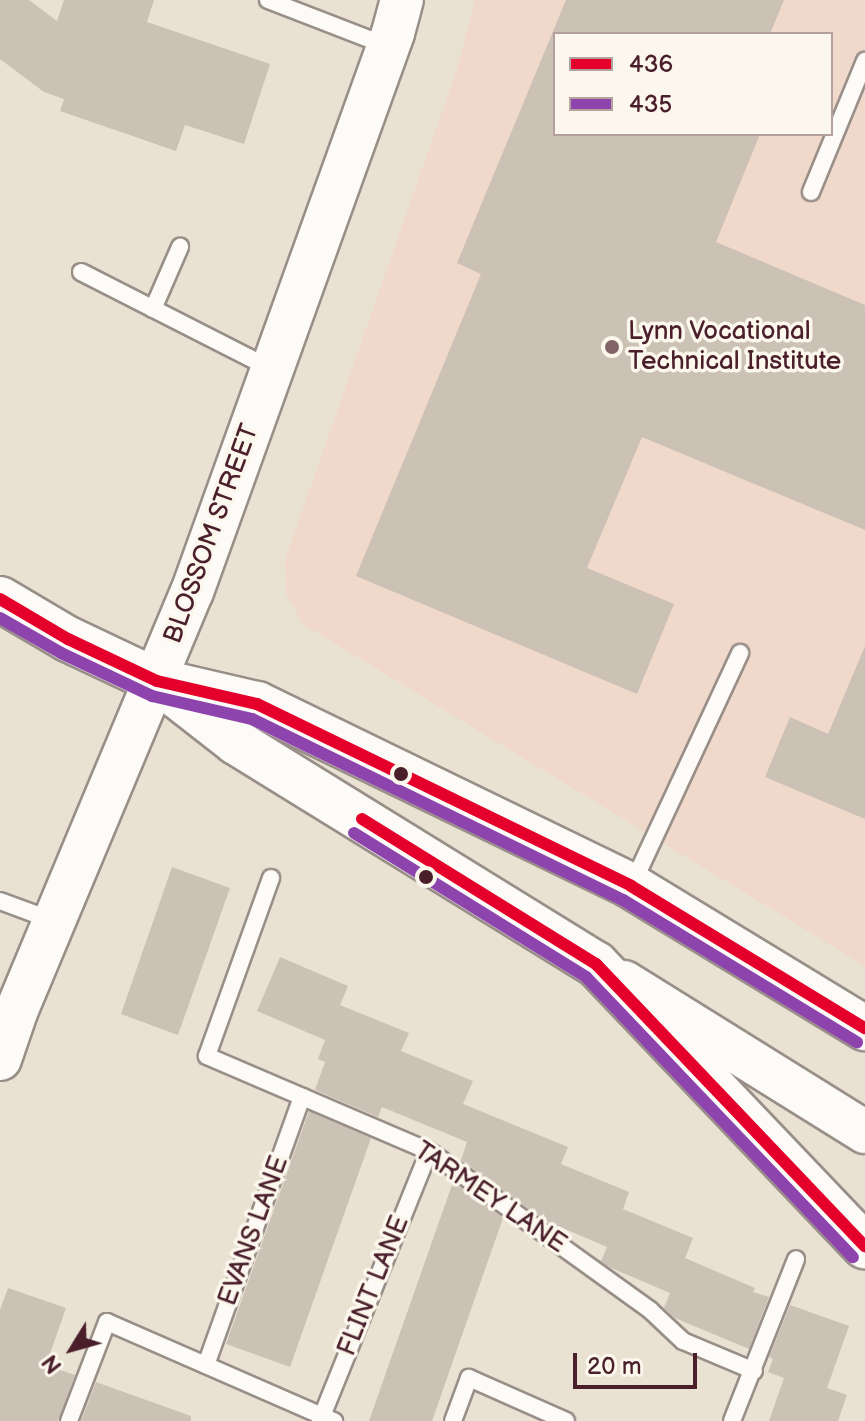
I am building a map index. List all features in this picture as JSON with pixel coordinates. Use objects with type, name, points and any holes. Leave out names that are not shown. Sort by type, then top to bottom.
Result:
[{"type":"main road","points":[[0,599],[68,639],[157,681],[257,704],[631,886],[865,1028]]},
{"type":"main road","points":[[157,681],[236,742],[596,964],[865,1246]]},
{"type":"street","name":"BLOSSOM STREET","points":[[0,1059],[8,1008],[54,921],[157,681],[273,369],[402,0]]},
{"type":"street","points":[[596,964],[865,1132]]},
{"type":"lane","points":[[268,0],[388,47]]},
{"type":"lane","points":[[811,192],[865,61]]},
{"type":"lane","points":[[153,309],[180,247]]},
{"type":"lane","points":[[81,272],[273,369]]},
{"type":"lane","points":[[631,886],[740,653]]},
{"type":"lane","name":"TARMEY LANE","points":[[271,878],[207,1056],[429,1151],[650,1310],[683,1341],[754,1371]]},
{"type":"lane","points":[[0,901],[54,921]]},
{"type":"lane","name":"EVANS LANE","points":[[206,1365],[302,1097]]},
{"type":"lane","name":"FLINT LANE","points":[[325,1419],[429,1151]]},
{"type":"lane","points":[[732,1421],[796,1259]]},
{"type":"lane","points":[[69,1421],[107,1322],[325,1419]]},
{"type":"lane","points":[[453,1421],[469,1378],[566,1421]]},
{"type":"shaded area","name":"Lynn Vocational Technical Institute","points":[[475,0],[865,0],[865,966],[303,624],[286,594],[285,560],[456,72]]},
{"type":"building","points":[[0,0],[29,0],[57,21],[64,0],[154,0],[147,22],[270,64],[244,144],[185,125],[176,151],[60,111],[64,99],[44,92],[0,59]]},
{"type":"building","points":[[566,0],[784,0],[771,32],[553,32],[553,136],[759,136],[716,242],[865,305],[865,530],[642,437],[587,568],[674,604],[637,694],[356,576],[481,274],[457,263]]},
{"type":"building","points":[[865,646],[865,819],[765,777],[790,717],[828,734]]},
{"type":"building","points":[[172,867],[230,888],[178,1035],[121,1014]]},
{"type":"building","points":[[280,957],[348,986],[340,1005],[409,1033],[401,1051],[473,1081],[463,1104],[568,1147],[561,1164],[629,1192],[623,1209],[693,1238],[685,1258],[769,1297],[749,1349],[675,1318],[664,1308],[670,1293],[609,1267],[601,1261],[607,1247],[544,1220],[461,1160],[467,1142],[382,1107],[378,1117],[315,1090],[325,1062],[318,1059],[325,1040],[257,1011]]},
{"type":"building","points":[[309,1111],[371,1138],[290,1367],[226,1344]]},
{"type":"building","points":[[453,1182],[503,1218],[432,1421],[369,1421]]},
{"type":"building","points":[[8,1288],[66,1308],[46,1365],[75,1375],[58,1421],[0,1421],[0,1310]]},
{"type":"building","points":[[790,1305],[849,1326],[827,1388],[847,1395],[838,1421],[769,1421],[784,1378],[768,1372],[773,1359],[769,1357]]},
{"type":"building","points":[[96,1382],[191,1416],[191,1421],[81,1421]]},
{"type":"transit line","name":"436","points":[[0,599],[68,639],[157,681],[257,704],[631,886],[865,1028]]},
{"type":"transit line","name":"435","points":[[0,618],[61,653],[152,696],[252,719],[623,900],[857,1042]]},
{"type":"transit line","name":"436","points":[[362,819],[596,964],[865,1246]]},
{"type":"transit line","name":"435","points":[[354,833],[586,977],[853,1257]]},
{"type":"place","name":"Lynn Vocational Technical Institute","points":[[612,347]]}]
